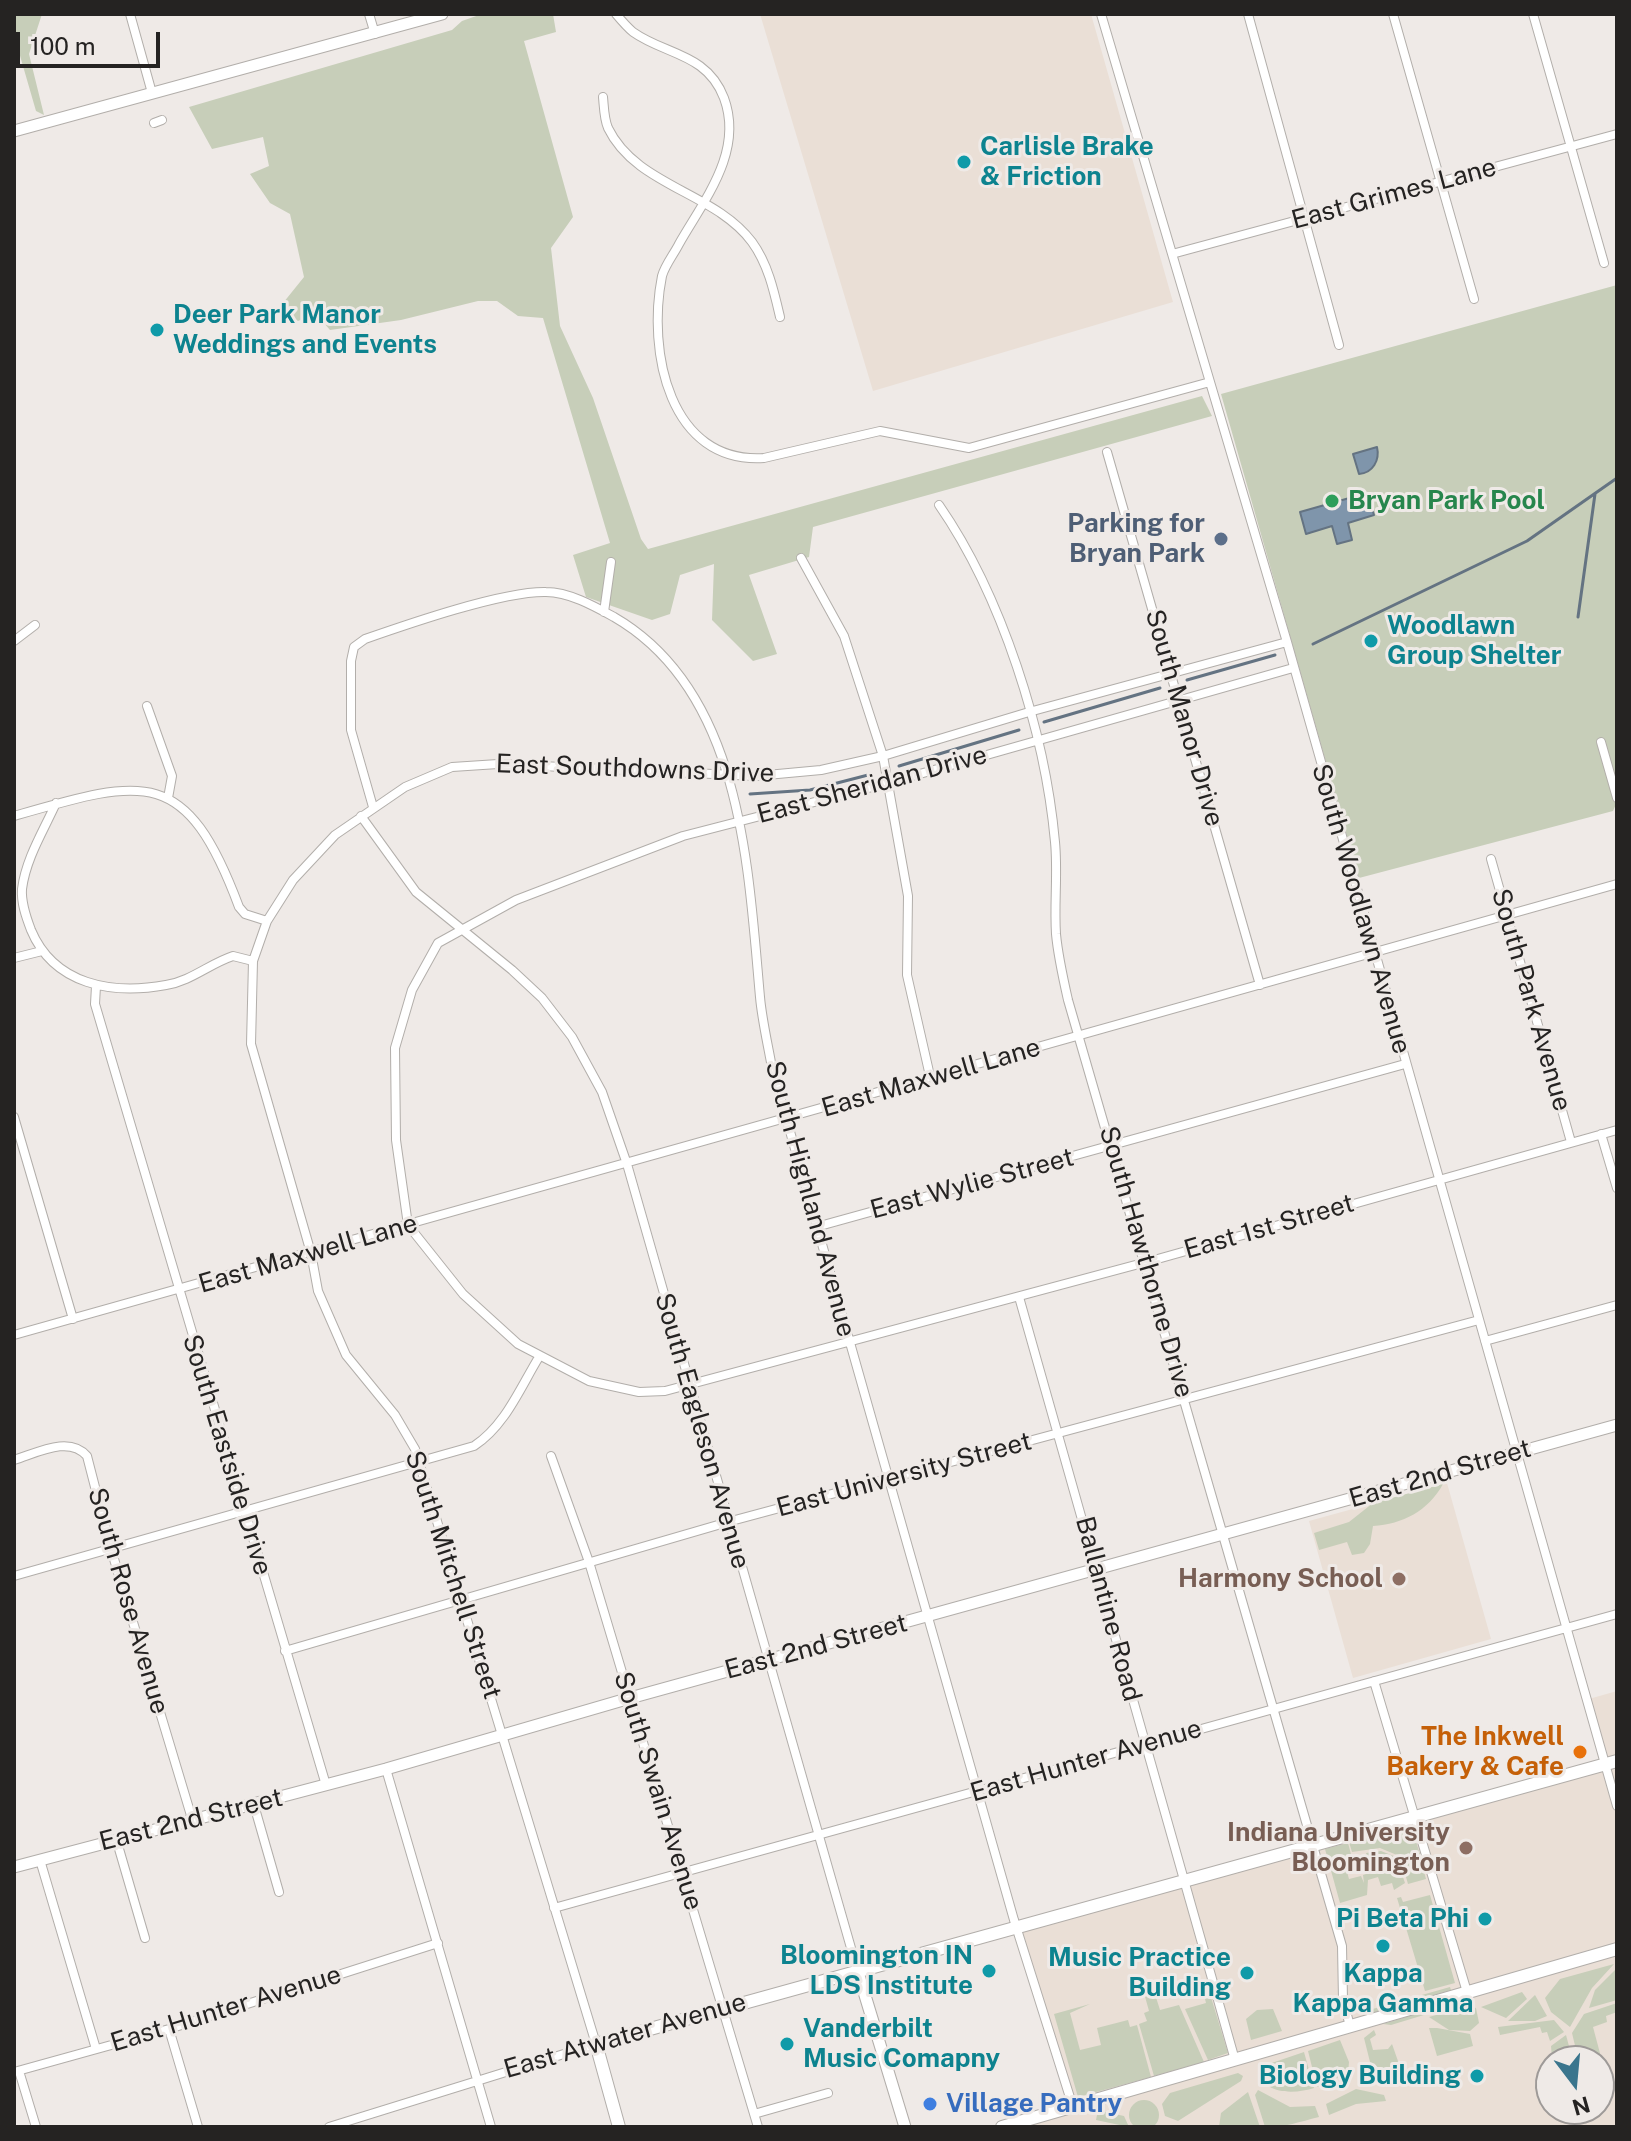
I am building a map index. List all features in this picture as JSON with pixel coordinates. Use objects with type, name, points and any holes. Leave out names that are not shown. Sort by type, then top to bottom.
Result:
[{"type":"main road","name":"East Atwater Avenue","points":[[596,2044],[857,1969],[1611,1763]]},
{"type":"main road","points":[[1002,2127],[1617,1949]]},
{"type":"main road","name":"South Mitchell Street","points":[[596,2044],[619,2127]]},
{"type":"street","points":[[130,14],[152,93]]},
{"type":"street","points":[[369,14],[375,34]]},
{"type":"street","points":[[14,131],[442,14]]},
{"type":"street","points":[[616,14],[633,32],[679,51],[705,70],[723,97],[729,132],[725,162],[663,273],[656,324],[664,375],[686,426],[716,451],[746,459],[764,458],[880,431],[969,448],[1210,382]]},
{"type":"street","name":"South Woodlawn Avenue","points":[[1101,14],[1287,642],[1565,1628],[1611,1763],[1617,1806]]},
{"type":"street","points":[[1248,14],[1339,345]]},
{"type":"street","points":[[1393,14],[1474,299]]},
{"type":"street","points":[[1533,14],[1604,263]]},
{"type":"street","points":[[603,97],[607,126],[624,151],[651,173],[729,219],[752,241],[765,264],[780,317]]},
{"type":"street","name":"East Grimes Lane","points":[[1172,254],[1617,134]]},
{"type":"street","name":"South Manor Drive","points":[[1107,452],[1260,985]]},
{"type":"street","name":"South Hawthorne Drive","points":[[939,505],[961,536],[1002,623],[1029,712],[1055,844],[1060,962],[1342,1946],[1343,2000],[1350,2026]]},
{"type":"street","points":[[801,558],[844,636],[883,756],[908,896],[907,975],[930,1076]]},
{"type":"street","points":[[604,612],[611,562]]},
{"type":"street","name":"South Highland Avenue","points":[[373,807],[353,748],[351,661],[354,647],[380,634],[533,593],[564,595],[604,612],[640,633],[688,684],[726,774],[737,820],[751,889],[760,999],[772,1068],[1017,1927],[1073,2107]]},
{"type":"street","points":[[14,641],[35,625]]},
{"type":"street","name":"East Southdowns Drive","points":[[267,921],[303,868],[335,835],[373,807],[425,777],[463,764],[726,774],[806,772],[883,756],[1029,712],[1287,642]]},
{"type":"street","name":"East Sheridan Drive","points":[[408,1225],[396,1140],[396,1039],[424,963],[438,943],[461,928],[496,909],[622,858],[737,820],[888,783],[1293,668]]},
{"type":"street","points":[[147,706],[172,776],[168,798]]},
{"type":"street","points":[[1601,742],[1617,798]]},
{"type":"street","points":[[14,816],[94,793],[120,791],[168,798],[185,807],[200,826],[239,907],[245,914],[267,921]]},
{"type":"street","points":[[56,803],[30,860],[22,889],[27,919],[42,951],[66,973],[96,986],[167,985],[233,956],[253,961]]},
{"type":"street","name":"South Eagleson Avenue","points":[[361,816],[416,892],[542,998],[572,1037],[602,1092],[627,1164],[817,1835],[905,2127]]},
{"type":"street","name":"South Park Avenue","points":[[1491,859],[1571,1142]]},
{"type":"street","name":"East Maxwell Lane","points":[[14,1335],[1617,884]]},
{"type":"street","name":"South Mitchell Street","points":[[267,921],[253,961],[251,1044],[311,1253],[318,1291],[339,1342],[402,1426],[420,1462],[596,2044]]},
{"type":"street","points":[[14,958],[42,951]]},
{"type":"street","name":"South Eastside Drive","points":[[96,986],[95,1004],[177,1290],[326,1785]]},
{"type":"street","name":"East Wylie Street","points":[[816,1227],[1405,1064]]},
{"type":"street","points":[[14,1117],[73,1319]]},
{"type":"street","name":"East 1st Street","points":[[408,1225],[480,1312],[539,1357],[568,1373],[624,1390],[653,1392],[690,1387],[1617,1130]]},
{"type":"street","name":"South Park Avenue","points":[[1601,1134],[1617,1188]]},
{"type":"street","name":"Ballantine Road","points":[[1019,1297],[1060,1433],[1235,2060]]},
{"type":"street","points":[[1485,1341],[1617,1305]]},
{"type":"street","name":"East University Street","points":[[285,1651],[888,1478],[1479,1320]]},
{"type":"street","points":[[14,1576],[474,1446],[490,1436],[539,1357]]},
{"type":"street","name":"East 2nd Street","points":[[14,1867],[386,1769],[630,1698],[1617,1425]]},
{"type":"street","name":"South Rose Avenue","points":[[14,1460],[64,1445],[85,1452],[193,1822]]},
{"type":"street","name":"South Swain Avenue","points":[[551,1456],[589,1562],[758,2127]]},
{"type":"street","name":"East Hunter Avenue","points":[[554,1908],[1617,1614]]},
{"type":"street","points":[[1374,1681],[1467,1992]]},
{"type":"street","points":[[386,1769],[491,2127]]},
{"type":"street","points":[[254,1805],[279,1892]]},
{"type":"street","points":[[117,1842],[145,1938]]},
{"type":"street","points":[[40,1860],[96,2049]]},
{"type":"street","name":"East Hunter Avenue","points":[[17,2071],[169,2029],[438,1943]]},
{"type":"street","points":[[169,2029],[198,2127]]},
{"type":"street","name":"East Atwater Avenue","points":[[329,2127],[359,2123],[478,2080],[596,2044]]},
{"type":"street","points":[[17,2071],[36,2127]]},
{"type":"street","points":[[754,2114],[828,2093]]},
{"type":"shaded area","points":[[760,14],[1091,14],[1173,302],[873,391]]},
{"type":"shaded area","name":"Harmony School","points":[[1447,1483],[1491,1639],[1353,1678],[1309,1521]]},
{"type":"shaded area","name":"Indiana University Bloomington","points":[[1617,1691],[1617,2127],[1011,2127],[1077,2109],[1021,1929],[1609,1768],[1589,1699]]},
{"type":"green space","points":[[14,14],[42,14],[29,54],[44,115],[36,111],[14,35]]},
{"type":"green space","points":[[482,14],[553,14],[556,32],[524,41],[573,217],[551,248],[560,326],[593,398],[641,539],[648,549],[1202,396],[1212,416],[813,527],[809,557],[749,575],[777,654],[753,661],[712,620],[714,564],[680,575],[670,614],[652,620],[586,597],[573,555],[610,543],[543,318],[518,316],[497,301],[478,301],[401,320],[330,330],[316,314],[298,321],[279,308],[304,277],[290,214],[270,203],[250,174],[269,166],[263,137],[212,149],[189,107],[452,30],[462,21]]},
{"type":"green space","points":[[1617,285],[1617,802],[1613,811],[1359,878],[1221,394]]},
{"type":"green space","points":[[1443,1484],[1430,1502],[1414,1514],[1373,1526],[1370,1544],[1364,1553],[1352,1555],[1347,1542],[1319,1550],[1314,1533],[1349,1522],[1373,1503]]},
{"type":"green space","points":[[1411,1825],[1422,1861],[1409,1860],[1380,1848],[1352,1852],[1349,1842]]},
{"type":"green space","points":[[1348,1843],[1352,1858],[1344,1861],[1349,1879],[1361,1876],[1364,1883],[1363,1875],[1372,1872],[1366,1853],[1381,1851],[1396,1857],[1405,1883],[1394,1890],[1392,1883],[1381,1886],[1378,1877],[1368,1880],[1367,1895],[1340,1903],[1325,1849]]},
{"type":"green space","points":[[1402,1863],[1422,1864],[1426,1879],[1408,1884]]},
{"type":"green space","points":[[1430,1895],[1455,1983],[1425,1991],[1397,1898],[1401,1897],[1403,1902]]},
{"type":"green space","points":[[1614,1964],[1592,1988],[1570,2027],[1551,2012],[1545,1998],[1560,1979]]},
{"type":"green space","points":[[1615,1970],[1617,2000],[1589,2008],[1595,1990]]},
{"type":"green space","points":[[1450,1987],[1451,1990],[1363,2016],[1362,2012]]},
{"type":"green space","points":[[1154,1991],[1160,2010],[1179,2005],[1204,2062],[1154,2076],[1139,2024],[1147,2021],[1144,2013],[1149,2011],[1144,1993]]},
{"type":"green space","points":[[1522,1992],[1527,1999],[1506,2018],[1481,2007]]},
{"type":"green space","points":[[1210,1994],[1228,2053],[1208,2060],[1185,2009],[1206,2003],[1204,1995]]},
{"type":"green space","points":[[1535,1995],[1547,2016],[1535,2021],[1508,2021]]},
{"type":"green space","points":[[1459,2001],[1460,2004],[1391,2025],[1383,2024]]},
{"type":"green space","points":[[1617,2003],[1617,2012],[1606,2016],[1607,2022],[1593,2027],[1598,2045],[1575,2045],[1572,2033],[1584,2014]]},
{"type":"green space","points":[[1090,2004],[1070,2013],[1080,2050],[1101,2045],[1097,2028],[1128,2020],[1130,2027],[1137,2025],[1151,2077],[1078,2097],[1054,2014]]},
{"type":"green space","points":[[1468,2006],[1476,2008],[1479,2023],[1470,2031],[1449,2030],[1429,2017]]},
{"type":"green space","points":[[1273,2009],[1282,2031],[1251,2040],[1246,2019],[1257,2010]]},
{"type":"green space","points":[[1554,2020],[1564,2032],[1550,2041],[1547,2032],[1542,2033],[1540,2027],[1500,2035],[1498,2027]]},
{"type":"green space","points":[[1429,2028],[1470,2034],[1473,2046],[1437,2056]]},
{"type":"green space","points":[[1374,2030],[1376,2035],[1370,2039],[1373,2050],[1388,2049],[1392,2044],[1405,2081],[1403,2084],[1370,2062],[1364,2038]]},
{"type":"green space","points":[[1566,2035],[1569,2045],[1552,2045]]},
{"type":"green space","points":[[1340,2040],[1349,2062],[1348,2073],[1317,2087],[1308,2051]]},
{"type":"green space","points":[[1304,2052],[1314,2088],[1289,2092],[1265,2083],[1260,2067]]},
{"type":"green space","points":[[1238,2073],[1243,2076],[1241,2081],[1178,2121],[1165,2116],[1162,2104],[1170,2093]]},
{"type":"green space","points":[[1356,2089],[1384,2095],[1386,2101],[1356,2104],[1329,2115],[1326,2104]]},
{"type":"green space","points":[[1258,2090],[1290,2107],[1315,2106],[1319,2117],[1265,2127],[1255,2095]]},
{"type":"green space","points":[[1248,2092],[1260,2127],[1219,2127],[1221,2113]]},
{"type":"green space","points":[[1144,2100],[1150,2101],[1158,2109],[1158,2121],[1150,2129],[1144,2130],[1138,2129],[1130,2121],[1129,2115],[1130,2109],[1138,2101]]},
{"type":"green space","points":[[1105,2112],[1124,2116],[1129,2127],[1096,2120],[1097,2115]]},
{"type":"water","points":[[1377,447],[1374,465],[1359,474],[1353,454]]},
{"type":"water","points":[[1367,493],[1374,515],[1348,523],[1352,540],[1337,544],[1332,526],[1306,534],[1300,512]]},
{"type":"waterway","points":[[1313,644],[1527,541],[1617,478]]},
{"type":"waterway","points":[[1578,617],[1595,494]]},
{"type":"waterway","points":[[1187,680],[1275,655]]},
{"type":"waterway","points":[[1044,722],[1160,688]]},
{"type":"waterway","points":[[899,766],[1019,730]]},
{"type":"waterway","points":[[750,794],[810,790],[872,774]]},
{"type":"place","name":"Carlisle Brake & Friction","points":[[964,162]]},
{"type":"place","name":"Deer Park Manor Weddings and Events","points":[[157,330]]},
{"type":"place","name":"Bryan Park Pool","points":[[1332,501]]},
{"type":"place","name":"Parking for Bryan Park","points":[[1221,539]]},
{"type":"place","name":"Woodlawn Group Shelter","points":[[1371,641]]},
{"type":"place","name":"Harmony School","points":[[1399,1579]]},
{"type":"place","name":"The Inkwell Bakery & Cafe","points":[[1580,1752]]},
{"type":"place","name":"Indiana University Bloomington","points":[[1466,1848]]},
{"type":"place","name":"Pi Beta Phi","points":[[1485,1919]]},
{"type":"place","name":"Kappa Kappa Gamma","points":[[1383,1946]]},
{"type":"place","name":"Bloomington IN LDS Institute","points":[[989,1971]]},
{"type":"place","name":"Music Practice Building","points":[[1247,1973]]},
{"type":"place","name":"Vanderbilt Music Comapny","points":[[787,2044]]},
{"type":"place","name":"Biology Building","points":[[1477,2076]]},
{"type":"place","name":"Village Pantry","points":[[930,2104]]}]
